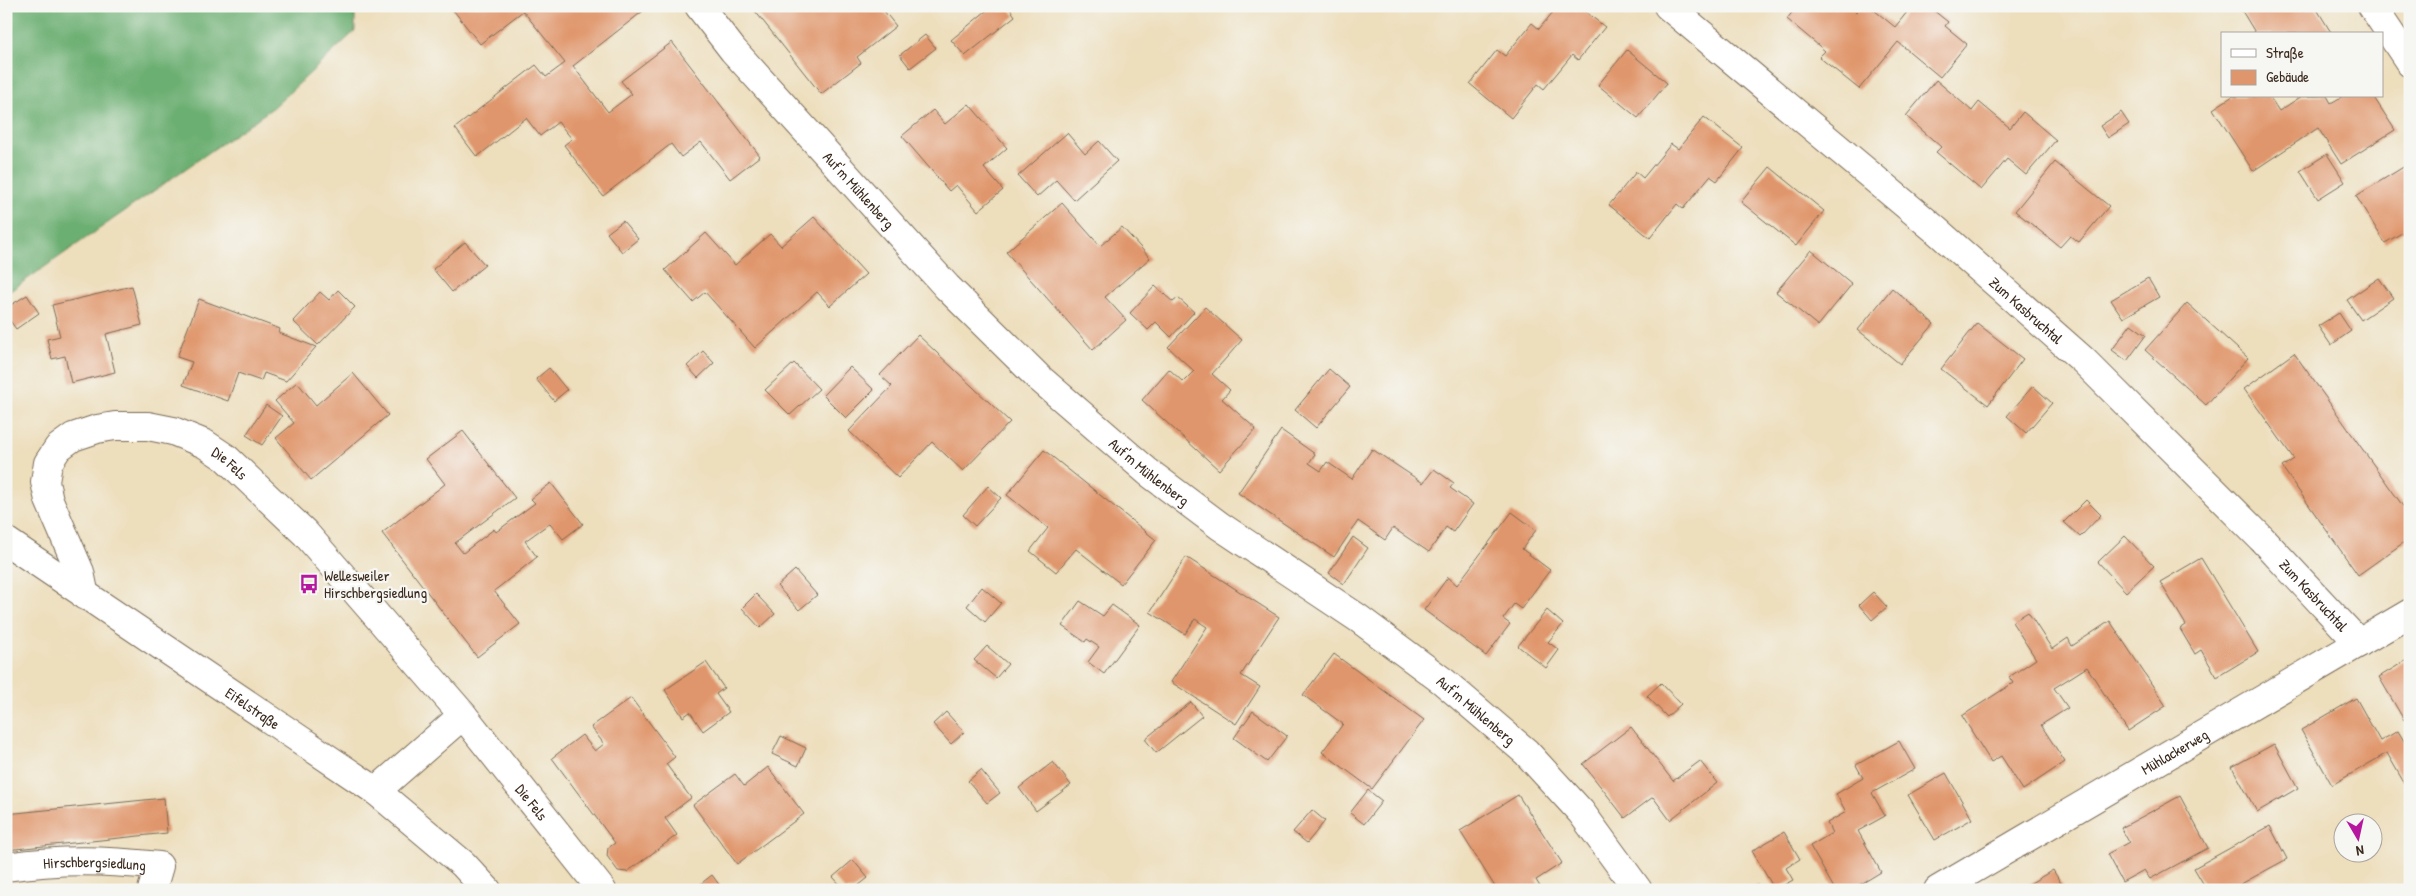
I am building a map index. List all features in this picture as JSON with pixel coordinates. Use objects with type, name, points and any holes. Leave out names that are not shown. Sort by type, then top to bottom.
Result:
[{"type":"street","name":"Auf'm Mühlenberg","points":[[698,6],[733,50],[947,287],[1038,376],[1148,472],[1220,526],[1358,618],[1444,682],[1526,752],[1581,812],[1638,890]]},
{"type":"street","name":"Zum Kasbruchtal","points":[[1668,6],[1936,230],[2083,360],[2262,538],[2358,643]]},
{"type":"street","points":[[2372,6],[2410,63]]},
{"type":"street","name":"Die Fels","points":[[85,596],[80,572],[49,500],[45,482],[48,463],[58,448],[73,437],[97,429],[148,426],[173,431],[204,444],[226,458],[305,533],[463,715],[602,890]]},
{"type":"street","name":"Eifelstraße","points":[[6,541],[376,791],[464,864],[487,890]]},
{"type":"street","name":"Mühlackerweg","points":[[1938,890],[2410,613]]},
{"type":"street","points":[[376,791],[463,715]]},
{"type":"street","name":"Hirschbergsiedlung","points":[[6,867],[50,861],[116,861],[159,866],[152,890]]},
{"type":"green space","points":[[6,6],[355,6],[355,31],[274,107],[6,294]]},
{"type":"building","points":[[450,6],[639,6],[643,11],[573,66],[608,112],[632,94],[621,81],[672,42],[760,156],[730,179],[701,142],[681,157],[671,144],[603,196],[564,145],[572,139],[558,122],[540,136],[526,118],[477,157],[455,128],[536,65],[546,77],[565,63],[523,11],[480,44]]},
{"type":"building","points":[[751,6],[880,6],[896,26],[857,57],[861,63],[821,94]]},
{"type":"building","points":[[992,6],[1008,6],[1015,16],[965,56],[951,40]]},
{"type":"building","points":[[1558,6],[1578,6],[1605,27],[1578,60],[1572,55],[1544,89],[1538,84],[1511,118],[1470,84],[1497,50],[1505,56],[1532,23],[1539,29]]},
{"type":"building","points":[[1797,6],[1849,6],[1856,12],[1861,6],[1869,6],[1895,27],[1912,6],[1928,6],[1948,22],[1945,26],[1967,44],[1940,77],[1898,42],[1859,89],[1819,57],[1825,51],[1787,19]]},
{"type":"building","points":[[2239,6],[2315,6],[2331,32],[2255,32]]},
{"type":"building","points":[[925,35],[936,48],[910,68],[900,55]]},
{"type":"building","points":[[1627,50],[1667,83],[1638,118],[1598,85]]},
{"type":"building","points":[[1936,80],[1972,111],[1979,102],[2010,128],[2023,112],[2056,140],[2026,175],[2007,159],[1981,190],[1936,152],[1941,147],[1906,116]]},
{"type":"building","points":[[2230,98],[2270,98],[2279,111],[2299,98],[2328,98],[2331,103],[2340,98],[2374,98],[2395,130],[2341,164],[2318,128],[2253,171],[2213,109]]},
{"type":"building","points":[[969,104],[1007,148],[984,168],[1003,190],[978,211],[956,185],[949,191],[902,136],[933,110],[945,124]]},
{"type":"building","points":[[2121,112],[2129,124],[2108,138],[2100,126]]},
{"type":"building","points":[[1704,117],[1743,148],[1717,181],[1710,176],[1683,209],[1677,204],[1650,238],[1609,205],[1636,172],[1643,178],[1671,144],[1678,149]]},
{"type":"building","points":[[1067,133],[1085,154],[1099,141],[1117,161],[1074,200],[1056,180],[1037,197],[1018,176]]},
{"type":"building","points":[[2327,154],[2345,182],[2318,199],[2300,171]]},
{"type":"building","points":[[2055,162],[2109,206],[2079,242],[2070,236],[2060,247],[2015,211]]},
{"type":"building","points":[[2410,163],[2410,228],[2385,243],[2356,196]]},
{"type":"building","points":[[1770,167],[1824,211],[1796,246],[1741,202]]},
{"type":"building","points":[[1062,203],[1100,246],[1122,227],[1150,258],[1105,297],[1126,320],[1093,350],[1006,252]]},
{"type":"building","points":[[814,217],[866,274],[830,306],[817,292],[755,348],[705,292],[693,302],[665,270],[706,233],[735,265],[770,234],[781,246]]},
{"type":"building","points":[[623,221],[638,239],[622,252],[607,233]]},
{"type":"building","points":[[465,242],[485,265],[452,292],[433,269]]},
{"type":"building","points":[[1811,250],[1852,284],[1818,326],[1776,292]]},
{"type":"building","points":[[2148,278],[2159,297],[2123,318],[2111,300]]},
{"type":"building","points":[[2379,278],[2393,298],[2361,320],[2347,300]]},
{"type":"building","points":[[132,286],[142,325],[106,334],[115,372],[71,383],[65,356],[52,359],[47,339],[60,336],[52,305]]},
{"type":"building","points":[[1155,286],[1173,302],[1178,298],[1194,312],[1171,337],[1156,322],[1148,330],[1130,313]]},
{"type":"building","points":[[1892,288],[1934,324],[1900,364],[1858,330]]},
{"type":"building","points":[[338,290],[355,307],[318,345],[293,321],[320,292],[329,300]]},
{"type":"building","points":[[27,295],[39,313],[16,329],[6,315],[6,308]]},
{"type":"building","points":[[199,299],[280,329],[279,333],[316,347],[286,381],[264,373],[261,381],[238,373],[228,401],[183,385],[192,362],[177,357]]},
{"type":"building","points":[[2187,303],[2248,358],[2206,405],[2145,350]]},
{"type":"building","points":[[1205,307],[1242,340],[1212,374],[1230,390],[1222,399],[1256,429],[1219,470],[1142,400],[1169,369],[1183,382],[1194,371],[1168,347]]},
{"type":"building","points":[[2339,313],[2351,331],[2331,345],[2318,326]]},
{"type":"building","points":[[1977,323],[2023,359],[1988,405],[1941,369]]},
{"type":"building","points":[[2131,324],[2146,335],[2127,361],[2112,350]]},
{"type":"building","points":[[918,335],[1010,422],[963,471],[932,442],[898,478],[849,431],[892,386],[880,375]]},
{"type":"building","points":[[703,351],[714,363],[698,378],[687,366]]},
{"type":"building","points":[[2294,353],[2410,516],[2410,538],[2358,575],[2282,467],[2294,459],[2244,389]]},
{"type":"building","points":[[794,363],[819,389],[790,415],[765,390]]},
{"type":"building","points":[[850,367],[874,390],[846,418],[823,395]]},
{"type":"building","points":[[549,368],[567,390],[554,401],[536,379]]},
{"type":"building","points":[[1329,369],[1350,387],[1316,428],[1295,410]]},
{"type":"building","points":[[353,373],[388,415],[311,480],[276,438],[294,423],[275,401],[297,382],[316,405]]},
{"type":"building","points":[[2033,386],[2052,403],[2026,433],[2007,416]]},
{"type":"building","points":[[266,405],[282,416],[262,445],[246,435]]},
{"type":"building","points":[[1281,430],[1315,454],[1309,463],[1321,471],[1327,462],[1352,479],[1372,449],[1423,483],[1434,469],[1454,483],[1450,488],[1473,504],[1453,532],[1446,527],[1429,552],[1393,528],[1385,540],[1358,521],[1334,557],[1238,493]]},
{"type":"building","points":[[463,431],[515,498],[455,543],[463,553],[494,529],[496,532],[535,503],[531,499],[551,483],[583,524],[563,539],[550,523],[525,541],[537,557],[494,591],[520,624],[477,657],[382,533],[445,484],[426,459]]},
{"type":"building","points":[[1044,450],[1156,540],[1121,584],[1076,549],[1056,572],[1030,551],[1048,528],[1007,495]]},
{"type":"building","points":[[988,486],[1001,498],[975,526],[963,515]]},
{"type":"building","points":[[2086,500],[2101,515],[2080,537],[2064,522]]},
{"type":"building","points":[[1512,512],[1536,530],[1522,549],[1550,570],[1521,609],[1514,604],[1503,619],[1510,624],[1486,656],[1424,610],[1448,577],[1457,585]]},
{"type":"building","points":[[2125,536],[2154,566],[2126,592],[2098,562]]},
{"type":"building","points":[[1353,537],[1368,548],[1344,584],[1329,573]]},
{"type":"building","points":[[1186,557],[1279,617],[1241,675],[1260,687],[1236,724],[1171,682],[1207,627],[1195,619],[1185,634],[1150,612]]},
{"type":"building","points":[[2201,558],[2258,652],[2217,677],[2201,650],[2195,654],[2180,629],[2186,625],[2160,582]]},
{"type":"building","points":[[795,570],[817,595],[799,610],[777,586]]},
{"type":"building","points":[[982,587],[1001,603],[985,622],[967,606]]},
{"type":"building","points":[[1873,592],[1887,607],[1872,620],[1859,605]]},
{"type":"building","points":[[756,594],[775,614],[760,628],[742,608]]},
{"type":"building","points":[[1080,601],[1103,616],[1112,605],[1140,625],[1104,674],[1088,662],[1099,647],[1087,639],[1085,642],[1062,626]]},
{"type":"building","points":[[1547,610],[1563,624],[1548,642],[1559,650],[1546,668],[1518,646]]},
{"type":"building","points":[[2028,612],[2052,649],[2068,638],[2072,646],[2110,621],[2166,706],[2128,731],[2087,667],[2054,688],[2068,708],[2041,725],[2065,762],[2023,790],[2001,756],[1991,762],[1962,716],[2013,683],[2009,677],[2036,659],[2012,622]]},
{"type":"building","points":[[987,646],[1008,664],[996,678],[974,660]]},
{"type":"building","points":[[1334,654],[1424,720],[1372,789],[1322,752],[1343,724],[1303,695]]},
{"type":"building","points":[[2410,658],[2410,717],[2404,720],[2379,677]]},
{"type":"building","points":[[706,662],[724,688],[716,694],[729,712],[703,731],[690,712],[683,717],[665,690]]},
{"type":"building","points":[[1661,683],[1681,704],[1667,717],[1647,696]]},
{"type":"building","points":[[631,698],[675,757],[666,764],[691,798],[665,818],[677,835],[627,872],[618,871],[607,856],[608,848],[615,843],[552,758],[582,735],[595,751],[604,744],[591,727]]},
{"type":"building","points":[[2356,698],[2380,741],[2398,731],[2410,751],[2410,787],[2407,788],[2387,753],[2332,785],[2301,730]]},
{"type":"building","points":[[1191,702],[1202,716],[1156,753],[1145,739]]},
{"type":"building","points":[[1253,711],[1287,736],[1267,762],[1234,738]]},
{"type":"building","points":[[946,712],[964,732],[951,744],[933,724]]},
{"type":"building","points":[[1631,727],[1673,781],[1700,761],[1717,783],[1670,820],[1653,797],[1625,818],[1583,764]]},
{"type":"building","points":[[781,736],[806,748],[798,766],[772,754]]},
{"type":"building","points":[[1899,741],[1915,769],[1872,793],[1885,816],[1858,831],[1881,872],[1851,890],[1835,890],[1810,846],[1832,833],[1827,823],[1846,812],[1836,794],[1863,778],[1856,765]]},
{"type":"building","points":[[2274,744],[2298,788],[2257,812],[2232,767]]},
{"type":"building","points":[[1053,762],[1071,785],[1036,811],[1019,788]]},
{"type":"building","points":[[768,767],[804,814],[737,864],[693,805],[735,774],[744,786]]},
{"type":"building","points":[[981,770],[1000,793],[987,803],[968,781]]},
{"type":"building","points":[[1946,773],[1972,819],[1935,840],[1908,795]]},
{"type":"building","points":[[1368,790],[1382,801],[1364,824],[1350,813]]},
{"type":"building","points":[[1518,795],[1562,863],[1536,880],[1542,890],[1497,890],[1460,831]]},
{"type":"building","points":[[2180,796],[2208,848],[2150,879],[2144,870],[2122,882],[2107,854],[2129,842],[2121,828]]},
{"type":"building","points":[[164,798],[167,833],[6,850],[6,814]]},
{"type":"building","points":[[1312,810],[1325,821],[1307,843],[1293,832]]},
{"type":"building","points":[[2270,826],[2287,859],[2230,890],[2207,890],[2194,868]]},
{"type":"building","points":[[1784,832],[1800,859],[1786,868],[1793,880],[1775,890],[1752,851]]},
{"type":"building","points":[[853,860],[868,878],[853,890],[845,890],[833,877]]},
{"type":"building","points":[[2053,870],[2065,890],[2019,890]]},
{"type":"building","points":[[712,875],[723,890],[693,890]]},
{"type":"building","points":[[1758,885],[1761,890],[1750,890]]},
{"type":"place","name":"Wellesweiler Hirschbergsiedlung","points":[[309,584]]}]
